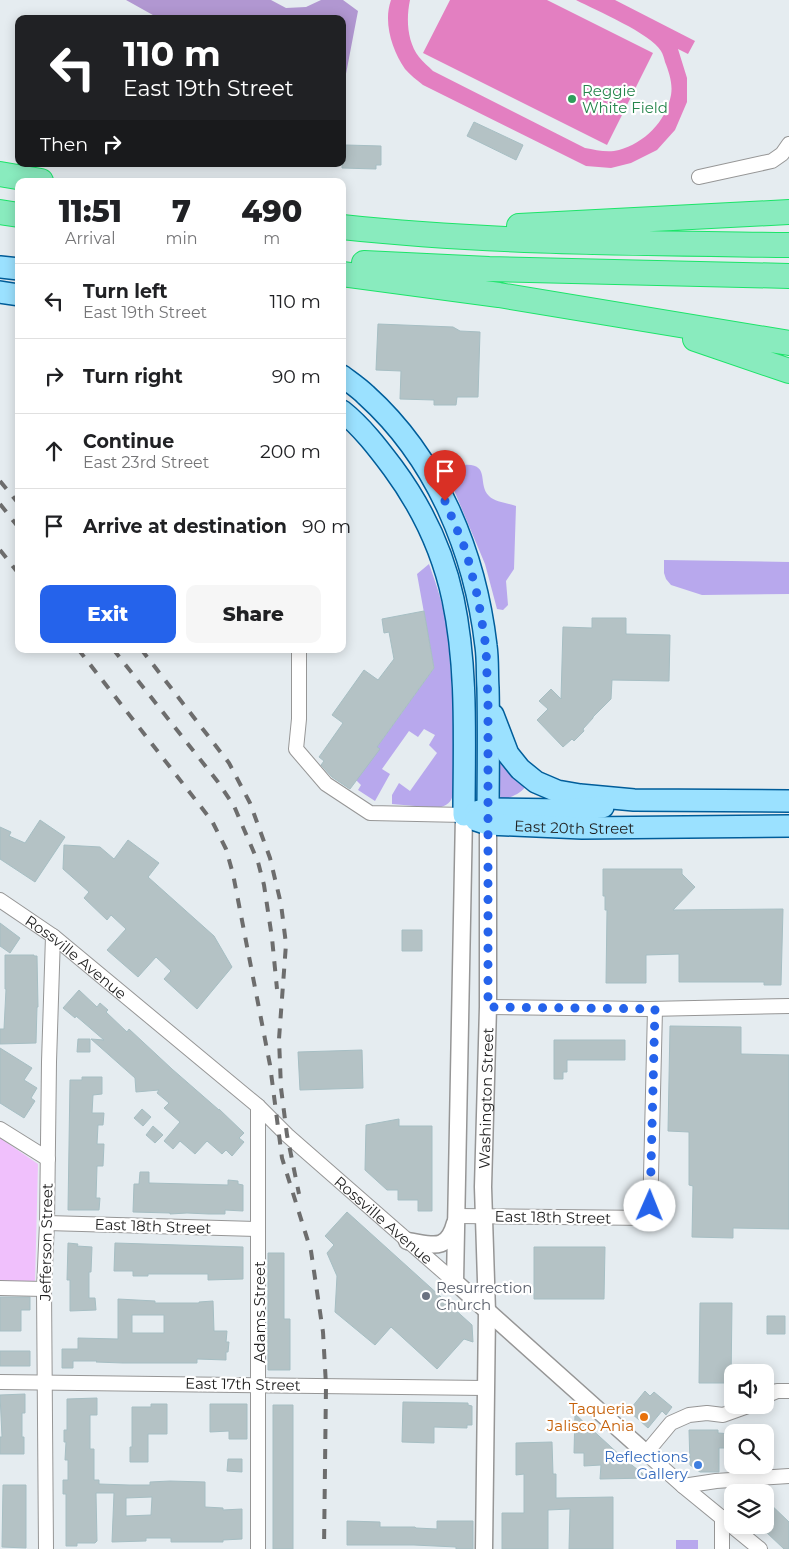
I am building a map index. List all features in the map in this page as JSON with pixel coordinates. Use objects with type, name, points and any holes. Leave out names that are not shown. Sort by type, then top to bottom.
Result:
[{"type":"highway","points":[[0,174],[23,178]]},
{"type":"highway","points":[[0,212],[15,214]]},
{"type":"highway","points":[[392,232],[789,212]]},
{"type":"highway","points":[[346,227],[529,240],[789,245]]},
{"type":"highway","points":[[346,261],[489,270],[789,276]]},
{"type":"highway","points":[[346,275],[499,295],[789,343]]},
{"type":"highway","points":[[627,316],[789,370]]},
{"type":"main road","points":[[0,267],[15,269]]},
{"type":"main road","points":[[0,292],[15,294]]},
{"type":"main road","name":"Washington Street","points":[[346,379],[366,394],[398,428],[427,468],[445,501],[466,551],[478,598],[486,647],[488,817]]},
{"type":"main road","name":"Washington Street","points":[[346,415],[377,446],[402,480],[423,515],[439,554],[453,598],[464,686],[464,815]]},
{"type":"main road","points":[[488,703],[508,754],[520,769],[536,782],[557,791],[634,800]]},
{"type":"main road","points":[[488,817],[605,807],[634,800]]},
{"type":"main road","name":"East 20th Street","points":[[634,800],[789,801]]},
{"type":"main road","name":"East 20th Street","points":[[464,815],[582,828],[789,826]]},
{"type":"street","points":[[699,177],[772,161],[782,154],[789,144]]},
{"type":"street","name":"East 20th Street","points":[[299,653],[299,719],[296,749],[326,784],[370,812],[464,815]]},
{"type":"street","name":"Washington Street","points":[[454,1282],[464,815]]},
{"type":"street","name":"Washington Street","points":[[484,1549],[485,1388],[488,1312],[483,1187],[488,1007],[488,817]]},
{"type":"street","name":"Rossville Avenue","points":[[0,900],[53,936],[258,1106],[287,1134],[683,1486],[760,1549]]},
{"type":"street","name":"Jefferson Street","points":[[46,1549],[44,1289],[53,936]]},
{"type":"street","points":[[488,1007],[655,1009],[789,1006]]},
{"type":"street","name":"East 18th Street","points":[[456,1216],[650,1218],[655,1009]]},
{"type":"street","name":"Adams Street","points":[[258,1106],[258,1549]]},
{"type":"street","points":[[0,1129],[48,1159]]},
{"type":"street","points":[[407,1241],[436,1245],[447,1241],[452,1234],[456,1216]]},
{"type":"street","name":"East 18th Street","points":[[47,1223],[258,1230]]},
{"type":"street","points":[[0,1288],[44,1289]]},
{"type":"street","name":"East 17th Street","points":[[0,1382],[485,1388]]},
{"type":"street","points":[[774,1392],[789,1391]]},
{"type":"street","points":[[646,1453],[671,1423],[689,1415],[707,1413],[726,1414]]},
{"type":"street","points":[[683,1486],[716,1481],[789,1476]]},
{"type":"street","points":[[722,1517],[722,1549]]},
{"type":"shaded area","points":[[126,0],[271,0],[286,8],[306,7],[321,0],[343,0],[358,11],[346,74],[346,15],[153,15]]},
{"type":"shaded area","points":[[391,0],[410,0],[408,30],[412,44],[419,57],[433,71],[585,148],[615,151],[628,147],[645,137],[664,114],[671,95],[671,87],[663,55],[655,44],[635,30],[576,0],[615,0],[695,41],[688,54],[678,49],[687,78],[687,102],[675,130],[657,150],[631,163],[611,168],[586,166],[423,85],[405,69],[396,53],[388,26]]},
{"type":"shaded area","name":"Reggie White Field","points":[[450,0],[547,0],[653,53],[607,145],[423,53]]},
{"type":"shaded area","points":[[464,465],[478,467],[489,496],[498,501],[516,506],[514,569],[506,581],[508,605],[503,610],[497,609],[485,564],[451,483],[455,470]]},
{"type":"shaded area","points":[[664,560],[789,562],[789,594],[702,595],[671,585],[664,573]]},
{"type":"shaded area","points":[[429,564],[446,624],[453,715],[454,789],[450,802],[438,808],[392,804],[392,795],[399,783],[410,791],[437,753],[429,745],[435,735],[424,729],[418,737],[409,731],[382,769],[390,774],[375,801],[358,790],[361,785],[356,780],[379,749],[377,747],[434,668],[417,574]]},
{"type":"shaded area","points":[[496,753],[514,777],[525,787],[501,804]]},
{"type":"shaded area","points":[[0,1138],[38,1164],[35,1282],[0,1281]]},
{"type":"shaded area","points":[[676,1540],[698,1540],[698,1549],[676,1549]]},
{"type":"building","points":[[474,122],[523,145],[516,160],[467,136]]},
{"type":"building","points":[[346,145],[381,146],[381,165],[376,165],[376,169],[342,168],[346,167]]},
{"type":"building","points":[[378,324],[453,327],[460,331],[480,332],[478,397],[457,397],[456,405],[434,405],[434,400],[400,399],[401,371],[376,370]]},
{"type":"building","points":[[424,611],[434,668],[377,747],[380,749],[350,789],[332,777],[321,765],[324,761],[319,757],[343,723],[332,715],[364,670],[378,680],[394,659],[389,632],[384,633],[382,619]]},
{"type":"building","points":[[592,618],[626,618],[626,634],[670,635],[669,681],[612,680],[611,699],[593,717],[583,729],[584,731],[574,741],[572,739],[563,747],[537,720],[548,709],[539,701],[551,689],[561,699],[563,627],[592,628]]},
{"type":"building","points":[[40,820],[65,837],[35,882],[0,859],[0,827],[11,832],[9,836],[25,843]]},
{"type":"building","points":[[128,840],[159,863],[148,877],[214,936],[232,967],[197,1009],[164,979],[171,971],[156,957],[138,977],[107,950],[126,929],[111,915],[107,920],[84,898],[89,892],[63,869],[64,845],[100,847],[114,859]]},
{"type":"building","points":[[603,869],[682,869],[682,874],[695,887],[673,910],[783,909],[781,985],[764,985],[764,982],[679,982],[679,954],[646,955],[646,983],[606,983],[607,910],[605,910],[605,896],[603,896]]},
{"type":"building","points":[[0,923],[20,938],[10,953],[0,946]]},
{"type":"building","points":[[402,930],[422,930],[422,951],[402,951]]},
{"type":"building","points":[[5,955],[37,956],[38,1007],[36,1043],[0,1044],[0,1029],[4,1029]]},
{"type":"building","points":[[79,990],[97,1007],[100,1003],[108,1010],[106,1012],[127,1032],[129,1029],[244,1133],[239,1138],[244,1142],[232,1156],[226,1150],[222,1154],[207,1141],[195,1154],[180,1141],[173,1149],[164,1141],[180,1122],[164,1108],[169,1103],[157,1093],[159,1090],[136,1092],[135,1078],[91,1039],[104,1040],[76,1016],[75,1018],[63,1008]]},
{"type":"building","points":[[670,1026],[741,1027],[741,1054],[789,1055],[789,1229],[733,1228],[733,1238],[692,1237],[693,1186],[689,1185],[689,1132],[668,1131]]},
{"type":"building","points":[[78,1039],[90,1039],[90,1052],[77,1052]]},
{"type":"building","points":[[554,1040],[625,1040],[625,1060],[567,1060],[567,1072],[563,1072],[563,1079],[554,1079]]},
{"type":"building","points":[[0,1048],[32,1068],[24,1080],[37,1088],[31,1098],[35,1101],[24,1118],[0,1103]]},
{"type":"building","points":[[362,1050],[363,1088],[300,1090],[298,1052]]},
{"type":"building","points":[[82,1077],[102,1077],[102,1094],[93,1095],[92,1113],[104,1113],[103,1125],[98,1125],[97,1144],[104,1144],[103,1166],[97,1166],[96,1198],[100,1198],[99,1210],[68,1210],[70,1080],[82,1080]]},
{"type":"building","points":[[142,1109],[151,1117],[143,1126],[134,1118]]},
{"type":"building","points":[[399,1119],[399,1126],[432,1126],[432,1211],[418,1211],[418,1200],[398,1200],[398,1190],[387,1190],[365,1170],[366,1125]]},
{"type":"building","points":[[153,1126],[163,1135],[155,1143],[146,1135]]},
{"type":"building","points":[[140,1172],[149,1172],[149,1183],[228,1185],[228,1180],[238,1181],[238,1184],[243,1185],[243,1211],[225,1210],[225,1214],[133,1212],[134,1184],[139,1184]]},
{"type":"building","points":[[347,1212],[472,1325],[473,1342],[464,1339],[437,1369],[391,1327],[375,1345],[335,1312],[337,1276],[327,1253],[334,1245],[325,1236]]},
{"type":"building","points":[[68,1243],[92,1247],[91,1272],[89,1272],[89,1298],[95,1298],[96,1310],[70,1311],[70,1280],[67,1280]]},
{"type":"building","points":[[115,1243],[243,1247],[243,1279],[208,1280],[208,1274],[148,1274],[148,1276],[133,1276],[133,1271],[114,1271]]},
{"type":"building","points":[[534,1247],[605,1247],[604,1299],[534,1299]]},
{"type":"building","points":[[268,1253],[284,1253],[284,1319],[290,1319],[290,1370],[268,1370]]},
{"type":"building","points":[[0,1297],[30,1297],[30,1310],[21,1310],[21,1331],[0,1331]]},
{"type":"building","points":[[118,1299],[155,1301],[155,1303],[199,1303],[213,1301],[214,1331],[227,1331],[226,1342],[229,1342],[226,1360],[197,1359],[197,1363],[73,1361],[73,1368],[62,1368],[62,1349],[78,1349],[78,1338],[118,1339]],"holes":[[[132,1315],[164,1315],[164,1333],[132,1333]]]},
{"type":"building","points":[[700,1303],[732,1303],[731,1364],[724,1364],[724,1383],[699,1383]]},
{"type":"building","points":[[767,1316],[785,1316],[785,1334],[767,1334]]},
{"type":"building","points":[[0,1351],[30,1351],[30,1366],[0,1366]]},
{"type":"building","points":[[645,1391],[650,1396],[654,1392],[672,1407],[666,1415],[662,1411],[648,1428],[630,1412]]},
{"type":"building","points":[[25,1394],[25,1413],[22,1413],[24,1454],[0,1454],[0,1437],[2,1437],[0,1395]]},
{"type":"building","points":[[97,1398],[97,1415],[90,1415],[90,1449],[94,1449],[94,1480],[99,1480],[99,1484],[150,1485],[150,1482],[205,1482],[205,1507],[223,1508],[223,1510],[242,1509],[242,1539],[223,1540],[223,1542],[171,1542],[171,1538],[146,1538],[146,1541],[112,1542],[114,1493],[96,1493],[97,1541],[95,1543],[77,1543],[77,1546],[66,1546],[66,1494],[63,1494],[63,1480],[68,1480],[68,1460],[65,1460],[66,1442],[64,1442],[64,1430],[67,1430],[67,1399]],"holes":[[[152,1497],[151,1515],[126,1516],[126,1498]]]},
{"type":"building","points":[[403,1402],[468,1403],[468,1405],[472,1406],[472,1425],[467,1425],[467,1428],[434,1427],[434,1443],[402,1442]]},
{"type":"building","points":[[151,1404],[167,1404],[167,1434],[148,1434],[148,1462],[130,1462],[132,1407],[151,1407]]},
{"type":"building","points":[[210,1404],[247,1404],[247,1439],[229,1439],[229,1431],[210,1432]]},
{"type":"building","points":[[273,1405],[293,1405],[293,1549],[273,1549]]},
{"type":"building","points":[[575,1414],[648,1478],[600,1479],[601,1465],[584,1466],[584,1453],[574,1453]]},
{"type":"building","points":[[689,1430],[718,1430],[718,1433],[724,1433],[724,1448],[719,1448],[719,1472],[700,1472],[690,1465]]},
{"type":"building","points":[[552,1442],[553,1474],[556,1474],[556,1498],[613,1497],[613,1549],[569,1549],[570,1509],[548,1510],[548,1549],[502,1549],[502,1513],[524,1513],[524,1474],[516,1475],[516,1443]]},
{"type":"building","points":[[228,1459],[242,1459],[242,1472],[227,1471]]},
{"type":"building","points":[[3,1485],[26,1485],[26,1548],[2,1547]]},
{"type":"building","points":[[774,1508],[789,1522],[789,1549],[784,1549],[768,1534],[774,1534]]},
{"type":"building","points":[[347,1521],[380,1522],[380,1527],[437,1529],[437,1521],[473,1521],[473,1549],[414,1545],[347,1545]]},
{"type":"railway","points":[[0,481],[15,499]]},
{"type":"railway","points":[[0,504],[15,523]]},
{"type":"railway","points":[[0,550],[15,569]]},
{"type":"railway","points":[[81,653],[212,821],[226,849],[233,874],[270,1065],[282,1158],[311,1251],[323,1332],[326,1385],[324,1549]]},
{"type":"railway","points":[[116,653],[218,782],[234,806],[258,862],[264,885],[277,989]]},
{"type":"railway","points":[[144,653],[229,763],[250,803],[270,858],[281,904],[286,944],[279,1039],[281,1088],[287,1135],[299,1194]]},
{"type":"place","name":"Reggie White Field","points":[[572,99]]},
{"type":"place","name":"Resurrection Church","points":[[426,1296]]},
{"type":"place","name":"Taqueria Jalisco Ania","points":[[644,1417]]},
{"type":"place","name":"Reflections Gallery","points":[[698,1465]]},
{"type":"route","points":[[445,501],[466,551],[478,598],[486,647],[488,703],[488,1007],[655,1009],[650,1206]]}]
